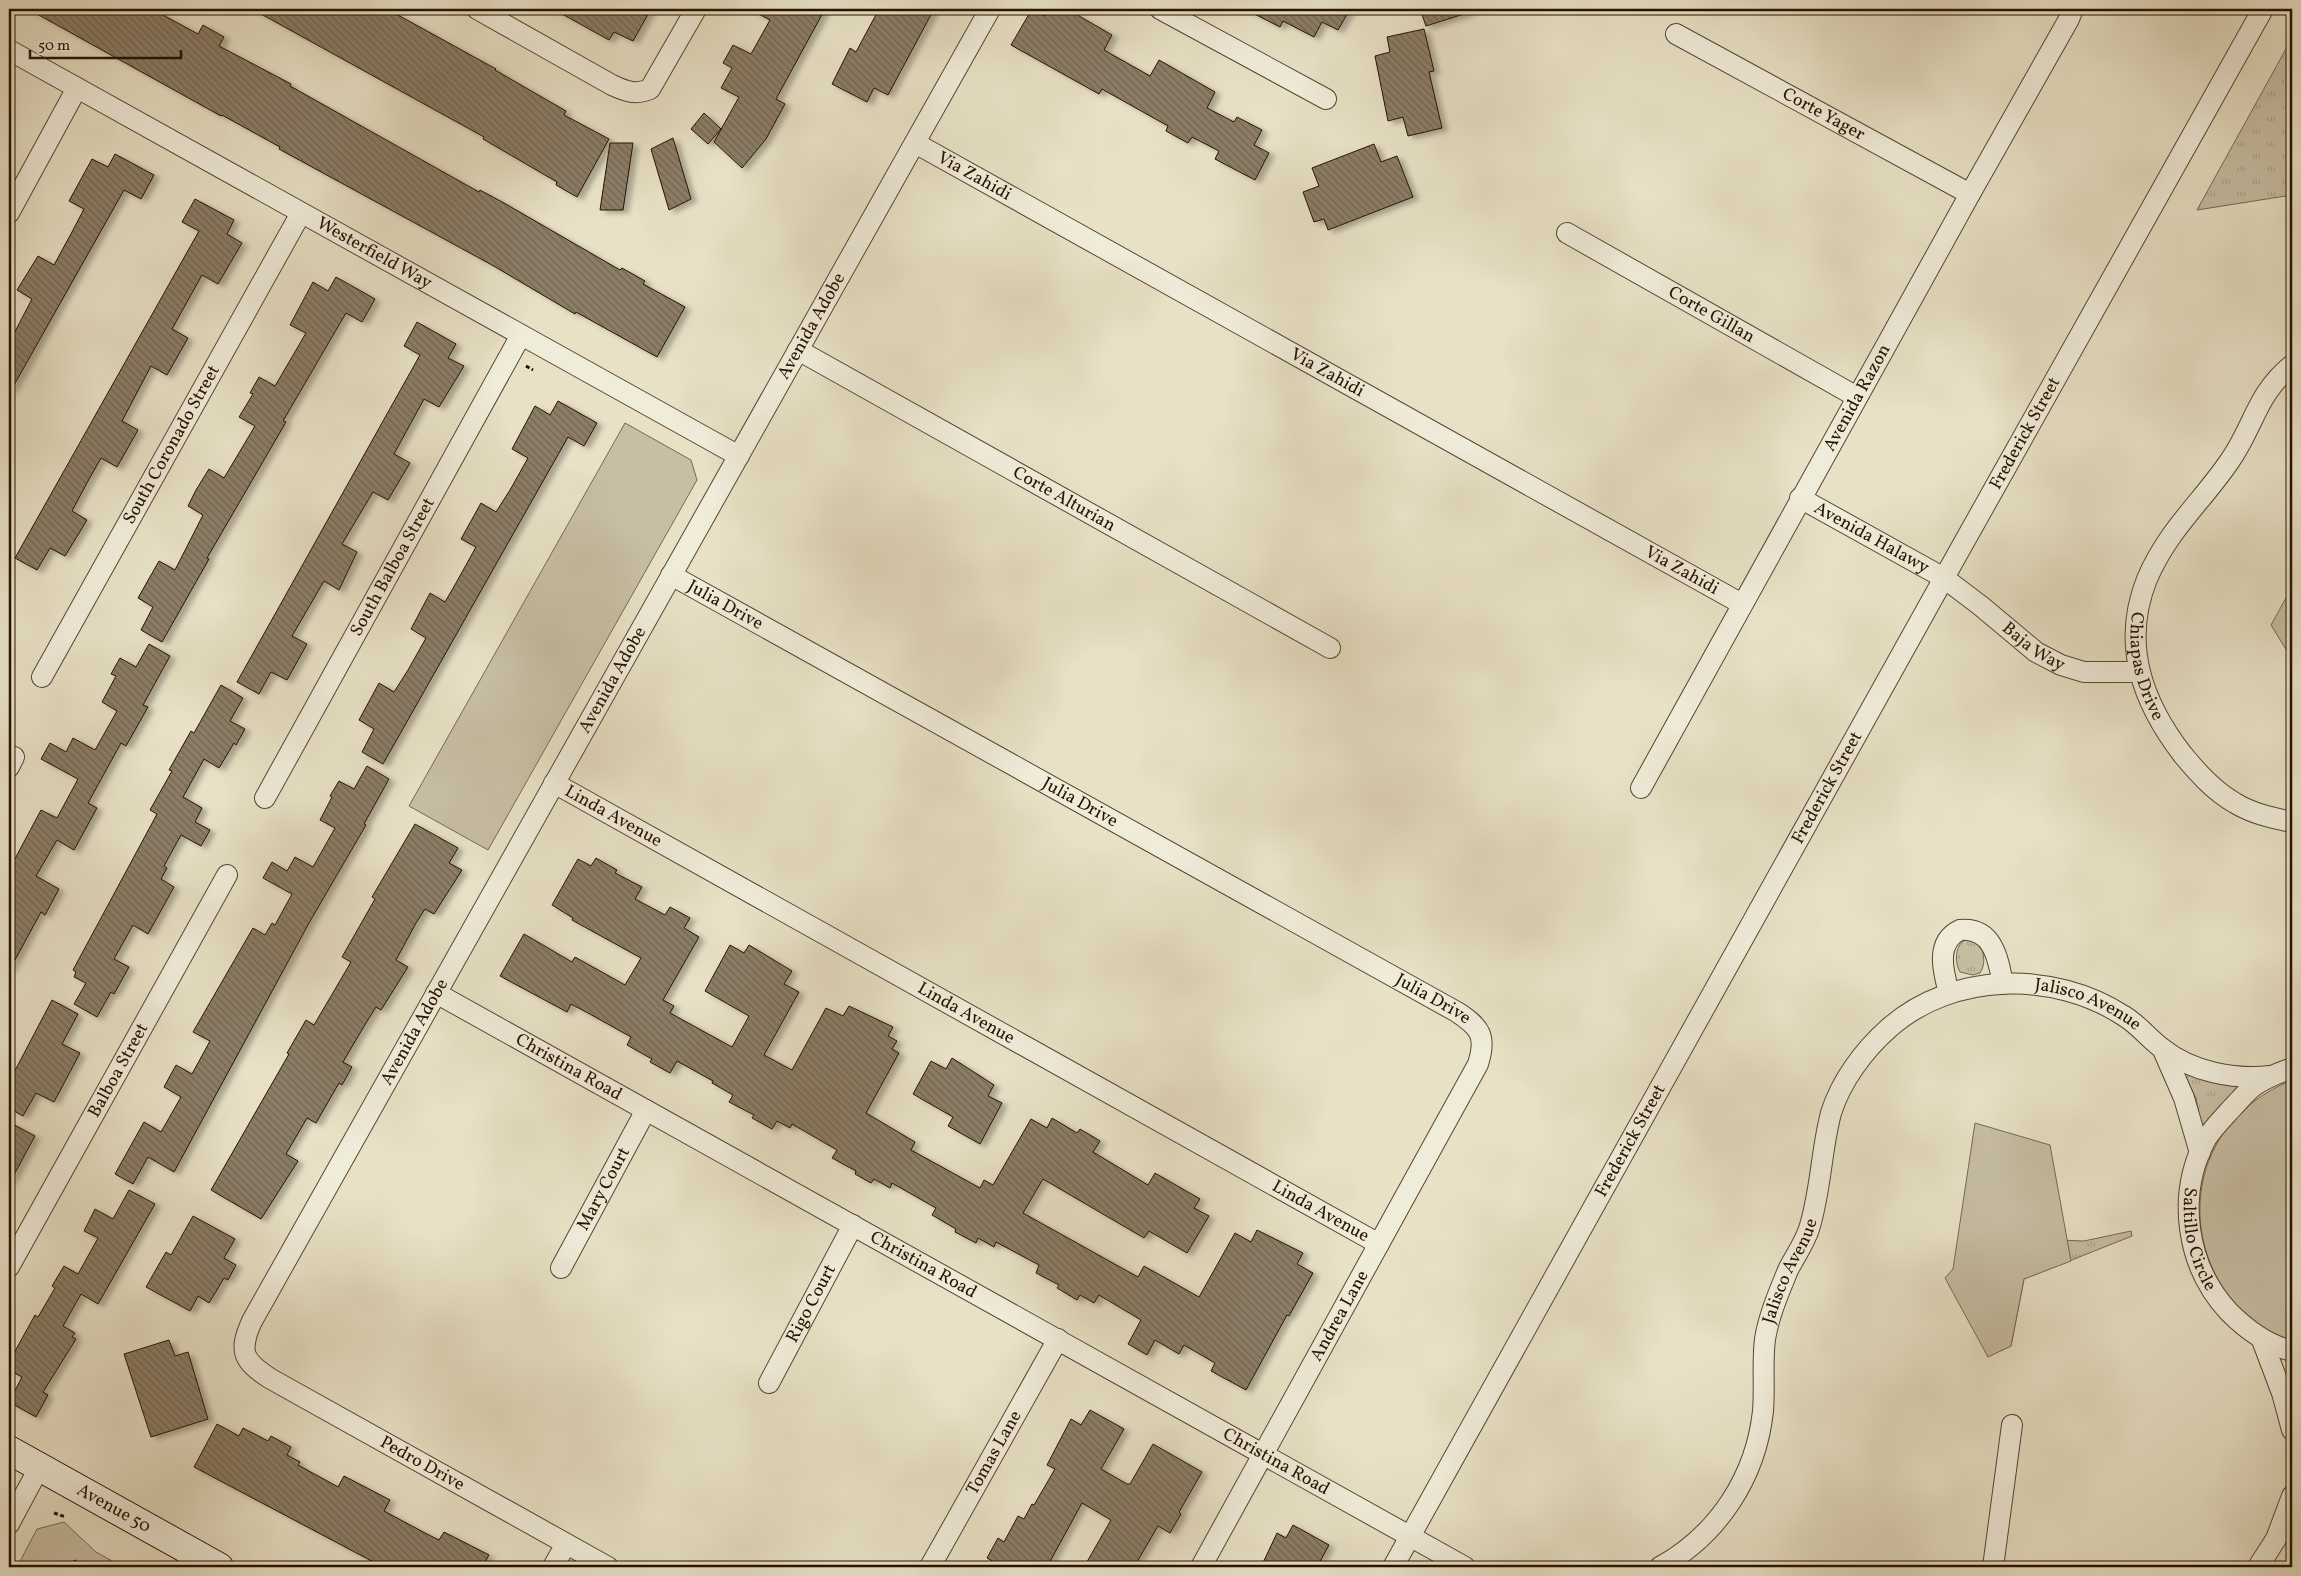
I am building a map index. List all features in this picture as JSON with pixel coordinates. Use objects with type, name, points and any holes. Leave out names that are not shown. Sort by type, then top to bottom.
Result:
[{"type":"main road","name":"Avenue 50","points":[[9,1450],[219,1567]]},
{"type":"street","points":[[477,9],[612,85],[627,92],[640,93],[650,89],[696,9]]},
{"type":"street","name":"Avenida Adobe","points":[[245,1353],[244,1339],[252,1321],[990,9]]},
{"type":"street","points":[[1160,9],[1326,99]]},
{"type":"street","name":"Avenida Razon","points":[[1641,788],[1800,498],[2073,9]]},
{"type":"street","name":"Frederick Street","points":[[1393,1567],[2263,9]]},
{"type":"street","name":"Corte Yager","points":[[1676,34],[1970,194]]},
{"type":"street","name":"Westerfield Way","points":[[9,50],[738,456]]},
{"type":"street","points":[[9,213],[77,88]]},
{"type":"street","name":"Via Zahidi","points":[[915,143],[1742,604]]},
{"type":"street","name":"South Coronado Street","points":[[42,677],[301,213]]},
{"type":"street","name":"Corte Gillan","points":[[1567,233],[1857,397]]},
{"type":"street","name":"South Balboa Street","points":[[265,798],[521,335]]},
{"type":"street","name":"Corte Alturian","points":[[798,350],[1330,648]]},
{"type":"street","name":"Chiapas Drive","points":[[2292,365],[2271,384],[2262,397],[2230,461],[2172,532],[2146,581],[2139,607],[2136,630],[2139,672],[2152,707],[2164,729],[2194,769],[2211,786],[2236,804],[2265,816],[2292,822]]},
{"type":"street","name":"Avenida Halawy","points":[[1800,498],[1944,578]]},
{"type":"street","name":"Julia Drive","points":[[671,575],[1457,1012],[1473,1022],[1482,1035]]},
{"type":"street","name":"Baja Way","points":[[1944,578],[2036,652],[2060,665],[2084,672],[2139,672]]},
{"type":"street","name":"Linda Avenue","points":[[554,783],[1379,1244]]},
{"type":"street","name":"Balboa Street","points":[[9,1267],[227,875]]},
{"type":"street","points":[[1949,993],[1942,954],[1946,941],[1960,930],[1973,931],[1986,936],[1994,948],[2003,984]]},
{"type":"street","name":"Jalisco Avenue","points":[[1660,1567],[1687,1550],[1707,1533],[1722,1516],[1754,1458],[1763,1410],[1765,1340],[1769,1322],[1789,1269],[1808,1231],[1819,1188],[1832,1112],[1838,1095],[1860,1059],[1878,1038],[1914,1010],[1949,993],[2003,984],[2054,987],[2080,994],[2124,1016],[2164,1050],[2186,1062],[2210,1071],[2237,1077],[2270,1076]]},
{"type":"street","name":"Christina Road","points":[[436,993],[1410,1537]]},
{"type":"street","name":"Andrea Lane","points":[[1201,1567],[1478,1064],[1483,1050],[1482,1035]]},
{"type":"street","name":"Jalisco Avenue","points":[[2164,1050],[2184,1098],[2200,1153]]},
{"type":"street","name":"Saltillo Circle","points":[[2292,1068],[2270,1076],[2254,1086],[2230,1110],[2207,1138],[2192,1177],[2189,1202],[2193,1252],[2204,1278],[2221,1304],[2241,1324],[2262,1340],[2292,1351]]},
{"type":"street","name":"Mary Court","points":[[561,1268],[646,1110]]},
{"type":"street","name":"Rigo Court","points":[[769,1383],[853,1225]]},
{"type":"street","name":"Tomas Lane","points":[[930,1567],[1058,1339]]},
{"type":"street","points":[[2262,1340],[2282,1393],[2292,1430]]},
{"type":"street","name":"Pedro Drive","points":[[245,1353],[252,1367],[271,1379],[608,1567]]},
{"type":"street","points":[[1993,1567],[2012,1425]]},
{"type":"street","points":[[9,1524],[39,1468]]},
{"type":"street","points":[[2258,1567],[2276,1539],[2292,1496]]},
{"type":"street","points":[[1410,1537],[1465,1567]]},
{"type":"street","points":[[553,1567],[566,1544]]},
{"type":"path","points":[[54,1513],[66,1517]]},
{"type":"path","points":[[54,1567],[78,1561],[85,1567]]},
{"type":"green space","points":[[2292,38],[2292,195],[2197,210]]},
{"type":"green space","points":[[625,423],[691,460],[697,480],[488,850],[409,806]]},
{"type":"green space","points":[[2292,587],[2292,659],[2271,625]]},
{"type":"green space","points":[[1967,939],[1980,944],[1983,955],[1984,963],[1982,970],[1980,973],[1973,975],[1960,972],[1956,958],[1960,945]]},
{"type":"green space","points":[[2189,1073],[2238,1085],[2239,1088],[2204,1125],[2200,1122],[2196,1098],[2186,1079]]},
{"type":"green space","points":[[2292,1080],[2292,1340],[2268,1331],[2245,1314],[2226,1293],[2213,1269],[2204,1243],[2200,1215],[2202,1188],[2209,1161],[2228,1126],[2253,1102]]},
{"type":"green space","points":[[1975,1123],[2050,1145],[2071,1261],[2024,1279],[2011,1346],[1988,1357],[1945,1278],[1953,1269]]},
{"type":"green space","points":[[2131,1231],[2132,1236],[2024,1279],[2011,1346],[2000,1351],[1998,1324],[2000,1289],[2059,1240],[2084,1241]]},
{"type":"green space","points":[[64,1522],[96,1552],[123,1567],[17,1567],[37,1529]]},
{"type":"building","points":[[28,9],[152,9],[198,34],[203,25],[224,37],[219,46],[291,84],[290,86],[479,192],[480,190],[504,203],[620,270],[622,268],[645,281],[643,284],[685,307],[657,357],[576,312],[575,314],[492,265]]},
{"type":"building","points":[[252,9],[387,9],[496,69],[566,111],[564,115],[609,139],[577,197],[556,185],[557,182],[483,139],[484,137]]},
{"type":"building","points":[[553,9],[651,9],[633,41],[614,32],[609,40]]},
{"type":"building","points":[[749,9],[825,9],[776,99],[785,104],[766,139],[742,168],[714,142],[739,97],[721,88],[732,68],[723,63],[733,45],[751,54],[770,20]]},
{"type":"building","points":[[879,9],[934,9],[888,95],[874,88],[867,102],[832,84],[850,48],[856,52]]},
{"type":"building","points":[[1032,9],[1045,16],[1049,9],[1067,9],[1112,35],[1104,50],[1150,76],[1159,60],[1215,92],[1207,108],[1234,122],[1237,117],[1262,130],[1254,145],[1269,153],[1255,180],[1215,159],[1219,151],[1192,137],[1188,143],[1166,131],[1168,126],[1102,89],[1099,94],[1011,45]]},
{"type":"building","points":[[1245,9],[1350,9],[1338,30],[1322,22],[1314,37],[1283,21],[1280,27]]},
{"type":"building","points":[[1420,9],[1469,9],[1470,12],[1426,26]]},
{"type":"building","points":[[1424,29],[1434,71],[1429,72],[1442,128],[1408,136],[1403,117],[1388,121],[1375,56],[1390,52],[1387,37]]},
{"type":"building","points":[[704,113],[721,129],[708,144],[691,129]]},
{"type":"building","points":[[673,138],[691,199],[669,210],[651,149]]},
{"type":"building","points":[[610,143],[633,143],[623,210],[600,210]]},
{"type":"building","points":[[1374,144],[1381,162],[1397,156],[1413,197],[1328,230],[1324,219],[1314,222],[1303,192],[1319,186],[1312,168]]},
{"type":"building","points":[[115,154],[154,175],[141,199],[124,190],[9,394],[9,343],[32,299],[17,290],[38,256],[54,265],[84,209],[69,201],[92,159],[108,167]]},
{"type":"building","points":[[195,199],[234,220],[227,234],[242,243],[218,284],[202,275],[172,329],[188,338],[167,375],[151,366],[122,421],[138,430],[117,467],[101,458],[72,511],[87,520],[65,556],[50,548],[37,570],[15,558],[199,231],[182,222]]},
{"type":"building","points":[[336,277],[375,299],[362,322],[346,313],[283,421],[286,422],[207,558],[209,559],[162,642],[141,630],[153,607],[138,598],[159,561],[175,570],[203,515],[188,506],[196,490],[209,469],[224,478],[255,426],[239,417],[253,394],[250,393],[259,377],[275,386],[306,333],[290,325],[313,282],[328,291]]},
{"type":"building","points":[[417,322],[456,344],[448,358],[464,366],[439,407],[424,399],[394,454],[410,463],[388,500],[373,492],[342,544],[357,552],[339,590],[324,581],[292,636],[307,644],[287,680],[271,672],[259,694],[237,682],[420,355],[404,346]]},
{"type":"building","points":[[558,401],[597,423],[584,446],[568,437],[383,764],[362,752],[374,729],[359,720],[379,683],[394,692],[426,638],[411,629],[430,593],[445,602],[476,547],[461,539],[481,503],[496,512],[528,458],[512,449],[535,406],[550,415]]},
{"type":"building","points":[[149,644],[170,656],[143,705],[148,707],[126,746],[121,743],[88,803],[97,808],[74,850],[57,840],[36,876],[59,889],[45,915],[41,912],[9,971],[9,870],[41,810],[57,818],[78,779],[41,759],[50,743],[66,752],[73,738],[95,750],[117,711],[102,702],[116,676],[111,674],[120,658],[136,667]]},
{"type":"building","points":[[221,685],[243,698],[230,721],[245,729],[219,768],[204,759],[183,797],[202,808],[195,822],[210,830],[201,846],[181,835],[164,866],[167,868],[161,879],[174,887],[148,934],[133,925],[114,959],[129,967],[114,994],[111,992],[97,1017],[74,1004],[86,983],[74,977],[76,972],[73,970],[157,814],[150,810],[172,771],[169,770],[191,731],[194,733]]},
{"type":"building","points":[[367,766],[389,779],[364,824],[366,825],[309,923],[174,1172],[148,1157],[133,1184],[115,1174],[144,1122],[161,1132],[181,1097],[164,1087],[176,1065],[192,1074],[210,1041],[193,1032],[253,928],[265,935],[272,923],[275,925],[292,894],[263,878],[272,862],[287,871],[295,857],[313,867],[335,828],[320,820],[332,797],[330,796],[339,781],[354,789]]},
{"type":"building","points":[[415,824],[458,848],[449,863],[462,870],[434,914],[425,909],[416,923],[396,960],[408,967],[381,1010],[376,1007],[343,1062],[352,1067],[342,1085],[339,1083],[316,1123],[307,1118],[286,1154],[298,1161],[261,1219],[211,1190],[289,1054],[287,1053],[306,1020],[314,1025],[351,962],[342,957],[375,899],[372,897]]},
{"type":"building","points":[[596,858],[617,870],[615,873],[642,887],[635,899],[665,915],[670,907],[690,918],[684,928],[699,937],[663,1000],[674,1006],[670,1013],[732,1047],[749,1016],[705,991],[730,945],[744,953],[749,945],[792,971],[784,984],[799,992],[764,1055],[792,1070],[826,1008],[843,1016],[849,1006],[893,1027],[888,1036],[897,1041],[892,1049],[899,1053],[866,1113],[915,1142],[911,1150],[980,1188],[984,1180],[993,1185],[1031,1119],[1047,1128],[1052,1118],[1077,1133],[1080,1129],[1100,1141],[1093,1152],[1148,1185],[1155,1173],[1200,1199],[1194,1208],[1209,1216],[1187,1253],[1149,1231],[1144,1238],[1043,1179],[1023,1213],[1138,1277],[1144,1266],[1199,1297],[1235,1233],[1251,1242],[1257,1230],[1303,1253],[1297,1264],[1313,1273],[1289,1316],[1287,1315],[1246,1390],[1211,1371],[1215,1363],[1184,1345],[1179,1354],[1155,1340],[1147,1355],[1128,1344],[1141,1320],[1099,1295],[1094,1303],[1080,1295],[1077,1300],[1057,1288],[1059,1285],[1036,1273],[1039,1265],[996,1242],[994,1247],[978,1238],[976,1243],[955,1232],[956,1229],[932,1215],[936,1208],[892,1183],[890,1188],[874,1179],[871,1183],[855,1174],[856,1171],[832,1158],[837,1150],[792,1124],[790,1128],[777,1121],[772,1129],[752,1118],[754,1115],[729,1102],[733,1095],[712,1083],[713,1081],[677,1061],[670,1073],[650,1062],[652,1059],[627,1045],[631,1037],[571,1004],[567,1012],[500,976],[524,934],[572,962],[575,957],[625,985],[641,958],[572,920],[573,918],[552,905],[578,859],[591,866]]},
{"type":"building","points":[[52,1000],[78,1014],[62,1044],[80,1053],[54,1102],[36,1093],[23,1116],[9,1108],[9,1082]]},
{"type":"building","points":[[952,1058],[994,1085],[988,1096],[1002,1103],[980,1144],[948,1126],[953,1117],[913,1094],[931,1061],[946,1069]]},
{"type":"building","points":[[9,1122],[35,1136],[9,1184]]},
{"type":"building","points":[[129,1190],[155,1204],[98,1304],[81,1294],[63,1326],[75,1333],[72,1337],[76,1339],[43,1392],[48,1395],[36,1417],[9,1402],[22,1377],[9,1370],[9,1362],[35,1315],[38,1317],[55,1288],[52,1286],[64,1266],[78,1274],[98,1238],[84,1231],[95,1209],[113,1219]]},
{"type":"building","points":[[193,1216],[235,1239],[224,1258],[236,1265],[228,1280],[224,1278],[209,1303],[198,1296],[190,1311],[146,1287],[166,1252],[171,1255]]},
{"type":"building","points":[[169,1340],[175,1356],[188,1352],[208,1419],[151,1437],[124,1354]]},
{"type":"building","points":[[1090,1410],[1124,1429],[1101,1469],[1127,1484],[1130,1484],[1153,1444],[1202,1472],[1179,1512],[1181,1514],[1170,1533],[1158,1526],[1134,1567],[1084,1567],[1111,1520],[1082,1503],[1047,1567],[1003,1567],[987,1558],[998,1538],[1004,1542],[1018,1516],[1024,1519],[1032,1504],[1034,1505],[1055,1469],[1047,1465],[1071,1419],[1081,1425]]},
{"type":"building","points":[[217,1424],[239,1436],[243,1428],[268,1441],[271,1436],[291,1447],[287,1455],[300,1462],[298,1465],[338,1487],[344,1476],[390,1500],[384,1511],[439,1540],[444,1532],[489,1555],[482,1567],[383,1567],[194,1467]]},
{"type":"building","points":[[1293,1525],[1329,1545],[1317,1567],[1261,1567],[1277,1533],[1286,1538]]}]
